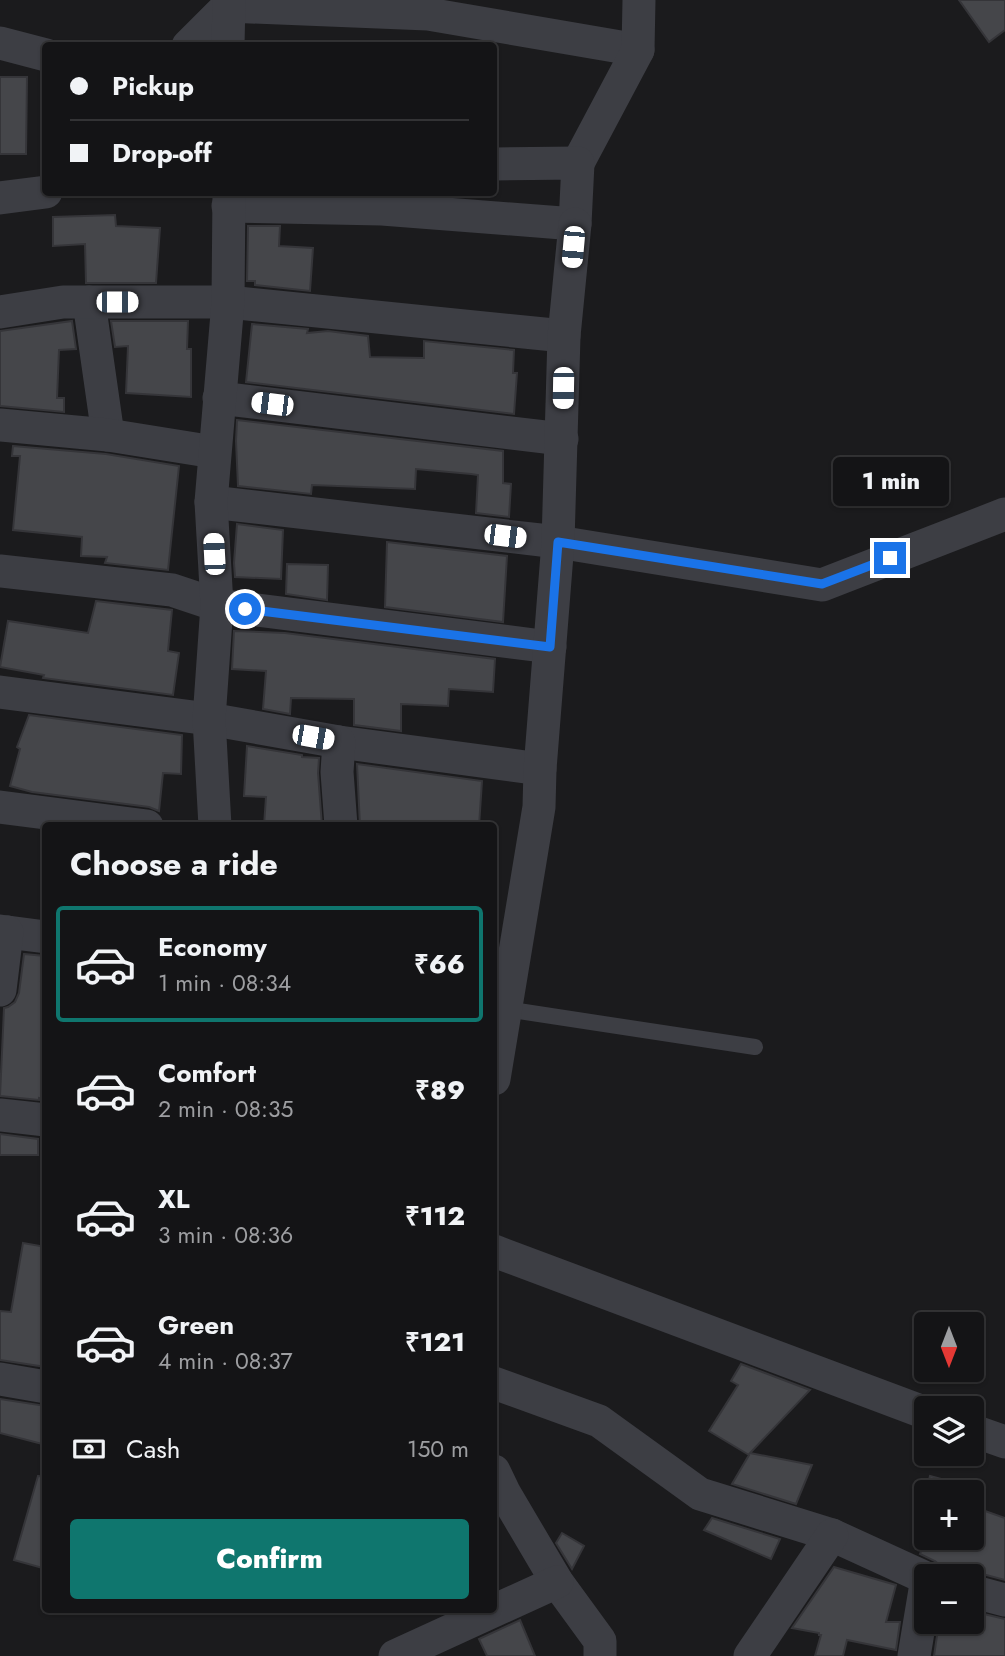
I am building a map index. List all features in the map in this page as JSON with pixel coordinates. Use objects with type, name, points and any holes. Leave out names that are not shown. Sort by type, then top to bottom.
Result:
[{"type":"street","points":[[497,1036],[499,1008],[539,807],[558,542],[564,336],[578,163],[638,50],[639,0]]},
{"type":"street","points":[[192,42],[228,3],[429,7],[638,50]]},
{"type":"street","points":[[228,3],[228,42]]},
{"type":"street","points":[[0,43],[42,54]]},
{"type":"street","points":[[497,164],[578,163]]},
{"type":"street","points":[[0,198],[42,193]]},
{"type":"street","points":[[215,822],[209,719],[217,606],[211,502],[228,302],[228,199],[575,224]]},
{"type":"street","points":[[0,313],[63,302],[228,302],[564,336]]},
{"type":"street","points":[[89,302],[108,435]]},
{"type":"street","points":[[219,398],[562,439]]},
{"type":"street","points":[[0,425],[108,435],[214,452]]},
{"type":"street","points":[[211,502],[558,542],[822,584],[1005,514]]},
{"type":"street","points":[[0,570],[172,590],[217,606],[550,647]]},
{"type":"street","points":[[0,692],[209,719],[339,742],[540,769]]},
{"type":"street","points":[[339,742],[337,772],[341,822]]},
{"type":"street","points":[[0,807],[116,822]]},
{"type":"street","points":[[0,990],[4,931],[42,936]]},
{"type":"street","points":[[0,1115],[42,1120]]},
{"type":"street","points":[[497,1252],[914,1408]]},
{"type":"street","points":[[0,1379],[42,1386]]},
{"type":"street","points":[[497,1384],[599,1421],[700,1494],[832,1535],[914,1573]]},
{"type":"street","points":[[984,1435],[1005,1442]]},
{"type":"street","points":[[497,1477],[557,1582],[600,1641],[600,1656]]},
{"type":"street","points":[[750,1656],[832,1535]]},
{"type":"street","points":[[497,1609],[557,1582]]},
{"type":"street","points":[[984,1594],[1005,1600]]},
{"type":"street","points":[[395,1656],[489,1613]]},
{"type":"street","points":[[914,1656],[918,1634]]},
{"type":"lane","points":[[499,1008],[755,1046]]},
{"type":"building","points":[[959,0],[1005,0],[1005,30],[989,42]]},
{"type":"building","points":[[0,77],[27,77],[26,154],[0,154]]},
{"type":"building","points":[[115,215],[116,226],[160,228],[156,283],[86,283],[85,244],[53,246],[53,217]]},
{"type":"building","points":[[248,226],[280,226],[279,246],[313,248],[310,291],[255,285],[255,281],[247,281]]},
{"type":"building","points":[[72,321],[76,349],[59,350],[57,398],[64,398],[64,412],[0,406],[0,331]]},
{"type":"building","points":[[111,321],[188,321],[187,349],[191,349],[191,397],[126,393],[128,346],[115,347]]},
{"type":"building","points":[[252,324],[308,329],[307,333],[328,331],[368,336],[370,357],[424,358],[424,341],[514,350],[513,373],[517,373],[514,414],[246,382]]},
{"type":"building","points":[[237,420],[503,451],[503,483],[511,484],[509,517],[476,513],[478,475],[471,474],[416,469],[415,489],[312,485],[311,494],[238,486]]},
{"type":"building","points":[[13,446],[106,454],[179,466],[168,570],[105,563],[107,557],[81,556],[82,537],[13,530],[20,456],[12,456]]},
{"type":"building","points":[[237,524],[283,530],[281,579],[235,577]]},
{"type":"building","points":[[387,542],[507,556],[503,622],[385,607]]},
{"type":"building","points":[[287,564],[328,565],[327,600],[286,594]]},
{"type":"building","points":[[96,601],[172,610],[168,651],[179,653],[173,695],[43,678],[44,675],[0,667],[8,621],[88,633]]},
{"type":"building","points":[[234,631],[285,633],[495,659],[493,692],[449,689],[448,706],[401,704],[401,731],[354,725],[354,699],[291,698],[290,714],[263,709],[266,671],[232,669]]},
{"type":"building","points":[[29,715],[182,735],[181,774],[163,773],[159,811],[149,807],[32,792],[10,786],[20,749],[17,747]]},
{"type":"building","points":[[247,746],[319,758],[322,822],[264,822],[266,797],[244,796]]},
{"type":"building","points":[[357,764],[482,781],[479,822],[360,822]]},
{"type":"building","points":[[24,954],[42,956],[42,1098],[39,1100],[0,1096],[4,1008],[15,1002],[19,993]]},
{"type":"building","points":[[0,1134],[38,1139],[38,1155],[0,1155]]},
{"type":"building","points":[[23,1243],[42,1246],[42,1366],[0,1360],[0,1311],[11,1312]]},
{"type":"building","points":[[741,1364],[810,1390],[750,1453],[812,1465],[796,1504],[732,1484],[749,1455],[709,1431],[738,1385],[731,1381]]},
{"type":"building","points":[[0,1399],[42,1405],[42,1444],[0,1433]]},
{"type":"building","points":[[38,1476],[42,1476],[42,1568],[14,1560]]},
{"type":"building","points":[[930,1476],[945,1480],[929,1480]]},
{"type":"building","points":[[984,1511],[1005,1518],[1005,1580],[984,1574],[984,1564],[939,1564],[920,1554],[922,1550],[984,1550]]},
{"type":"building","points":[[712,1518],[780,1539],[771,1559],[704,1530]]},
{"type":"building","points":[[562,1533],[584,1546],[572,1569],[556,1543]]},
{"type":"building","points":[[834,1567],[896,1585],[886,1622],[900,1622],[896,1650],[847,1640],[843,1656],[815,1656],[821,1635],[792,1628]]},
{"type":"building","points":[[984,1614],[1005,1619],[1005,1656],[934,1656],[937,1634],[984,1634]]},
{"type":"building","points":[[520,1620],[535,1656],[487,1656],[479,1639]]},
{"type":"route","points":[[245,609],[550,647],[558,542],[822,584],[890,558]]}]
